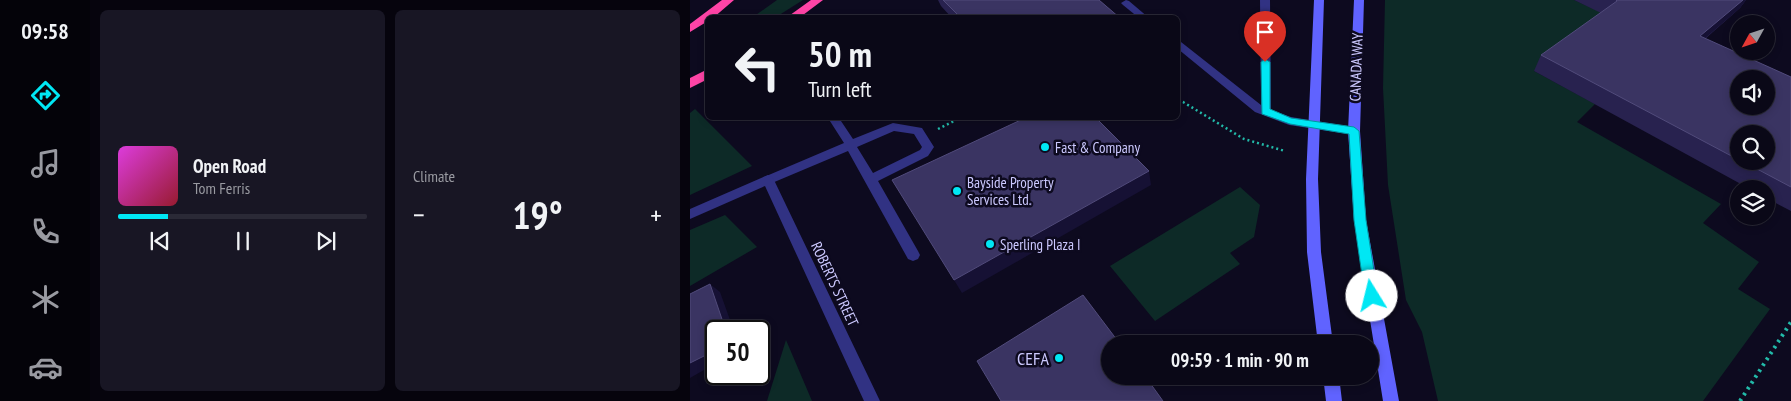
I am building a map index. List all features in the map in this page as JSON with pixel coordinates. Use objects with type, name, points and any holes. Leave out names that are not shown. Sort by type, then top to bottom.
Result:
[{"type":"highway","points":[[709,15],[729,0]]},
{"type":"highway","points":[[796,15],[818,0]]},
{"type":"highway","points":[[690,29],[705,18]]},
{"type":"highway","points":[[690,84],[705,74]]},
{"type":"main road","points":[[1319,0],[1313,126],[1314,252],[1325,335]]},
{"type":"main road","name":"CANADA WAY","points":[[1359,0],[1354,131],[1360,220],[1391,401]]},
{"type":"main road","points":[[1332,385],[1334,401]]},
{"type":"street","points":[[1265,0],[1266,111]]},
{"type":"street","points":[[1126,3],[1141,15]]},
{"type":"street","points":[[1180,46],[1259,109],[1290,121],[1354,131]]},
{"type":"street","points":[[835,120],[871,179],[913,255]]},
{"type":"street","points":[[690,214],[893,127],[918,131],[928,147],[924,153],[871,179]]},
{"type":"street","name":"ROBERTS STREET","points":[[768,180],[872,401]]},
{"type":"path","points":[[1180,101],[1244,139],[1286,151]]},
{"type":"path","points":[[936,130],[956,120]]},
{"type":"path","points":[[1740,401],[1791,322]]},
{"type":"green space","points":[[777,0],[803,0],[779,15],[756,15]]},
{"type":"green space","points":[[1385,0],[1574,0],[1609,16],[1534,71],[1595,104],[1577,122],[1721,204],[1703,223],[1759,262],[1738,289],[1770,309],[1703,401],[1438,401],[1422,332],[1406,300],[1388,185],[1383,88]]},
{"type":"green space","points":[[695,109],[752,166],[690,195],[690,113]]},
{"type":"green space","points":[[1240,187],[1260,205],[1254,237],[1230,253],[1240,264],[1155,321],[1110,266]]},
{"type":"green space","points":[[725,215],[757,247],[690,286],[690,230]]},
{"type":"green space","points":[[786,340],[812,401],[767,401]]},
{"type":"building","points":[[943,0],[1099,0],[1116,15],[958,15]]},
{"type":"building","points":[[1616,0],[1743,0],[1700,36],[1730,50],[1730,60],[1753,60],[1791,77],[1791,187],[1759,170],[1775,170],[1775,125],[1730,125],[1730,155],[1541,55]]},
{"type":"building","name":"Sperling Plaza I","points":[[1021,120],[1098,120],[1149,171],[954,280],[892,180]]},
{"type":"building","points":[[710,284],[722,320],[705,320],[705,356],[690,363],[690,294]]},
{"type":"building","name":"CEFA","points":[[1083,295],[1113,335],[1101,335],[1101,385],[1151,385],[1163,401],[1001,401],[977,361]]},
{"type":"place","name":"Fast & Company","points":[[1045,147]]},
{"type":"place","name":"Bayside Property Services Ltd.","points":[[957,191]]},
{"type":"place","name":"Sperling Plaza I","points":[[990,244]]},
{"type":"place","name":"CEFA","points":[[1059,358]]},
{"type":"route","points":[[1265,62],[1266,111],[1290,121],[1354,131],[1360,220],[1372,296]]}]
